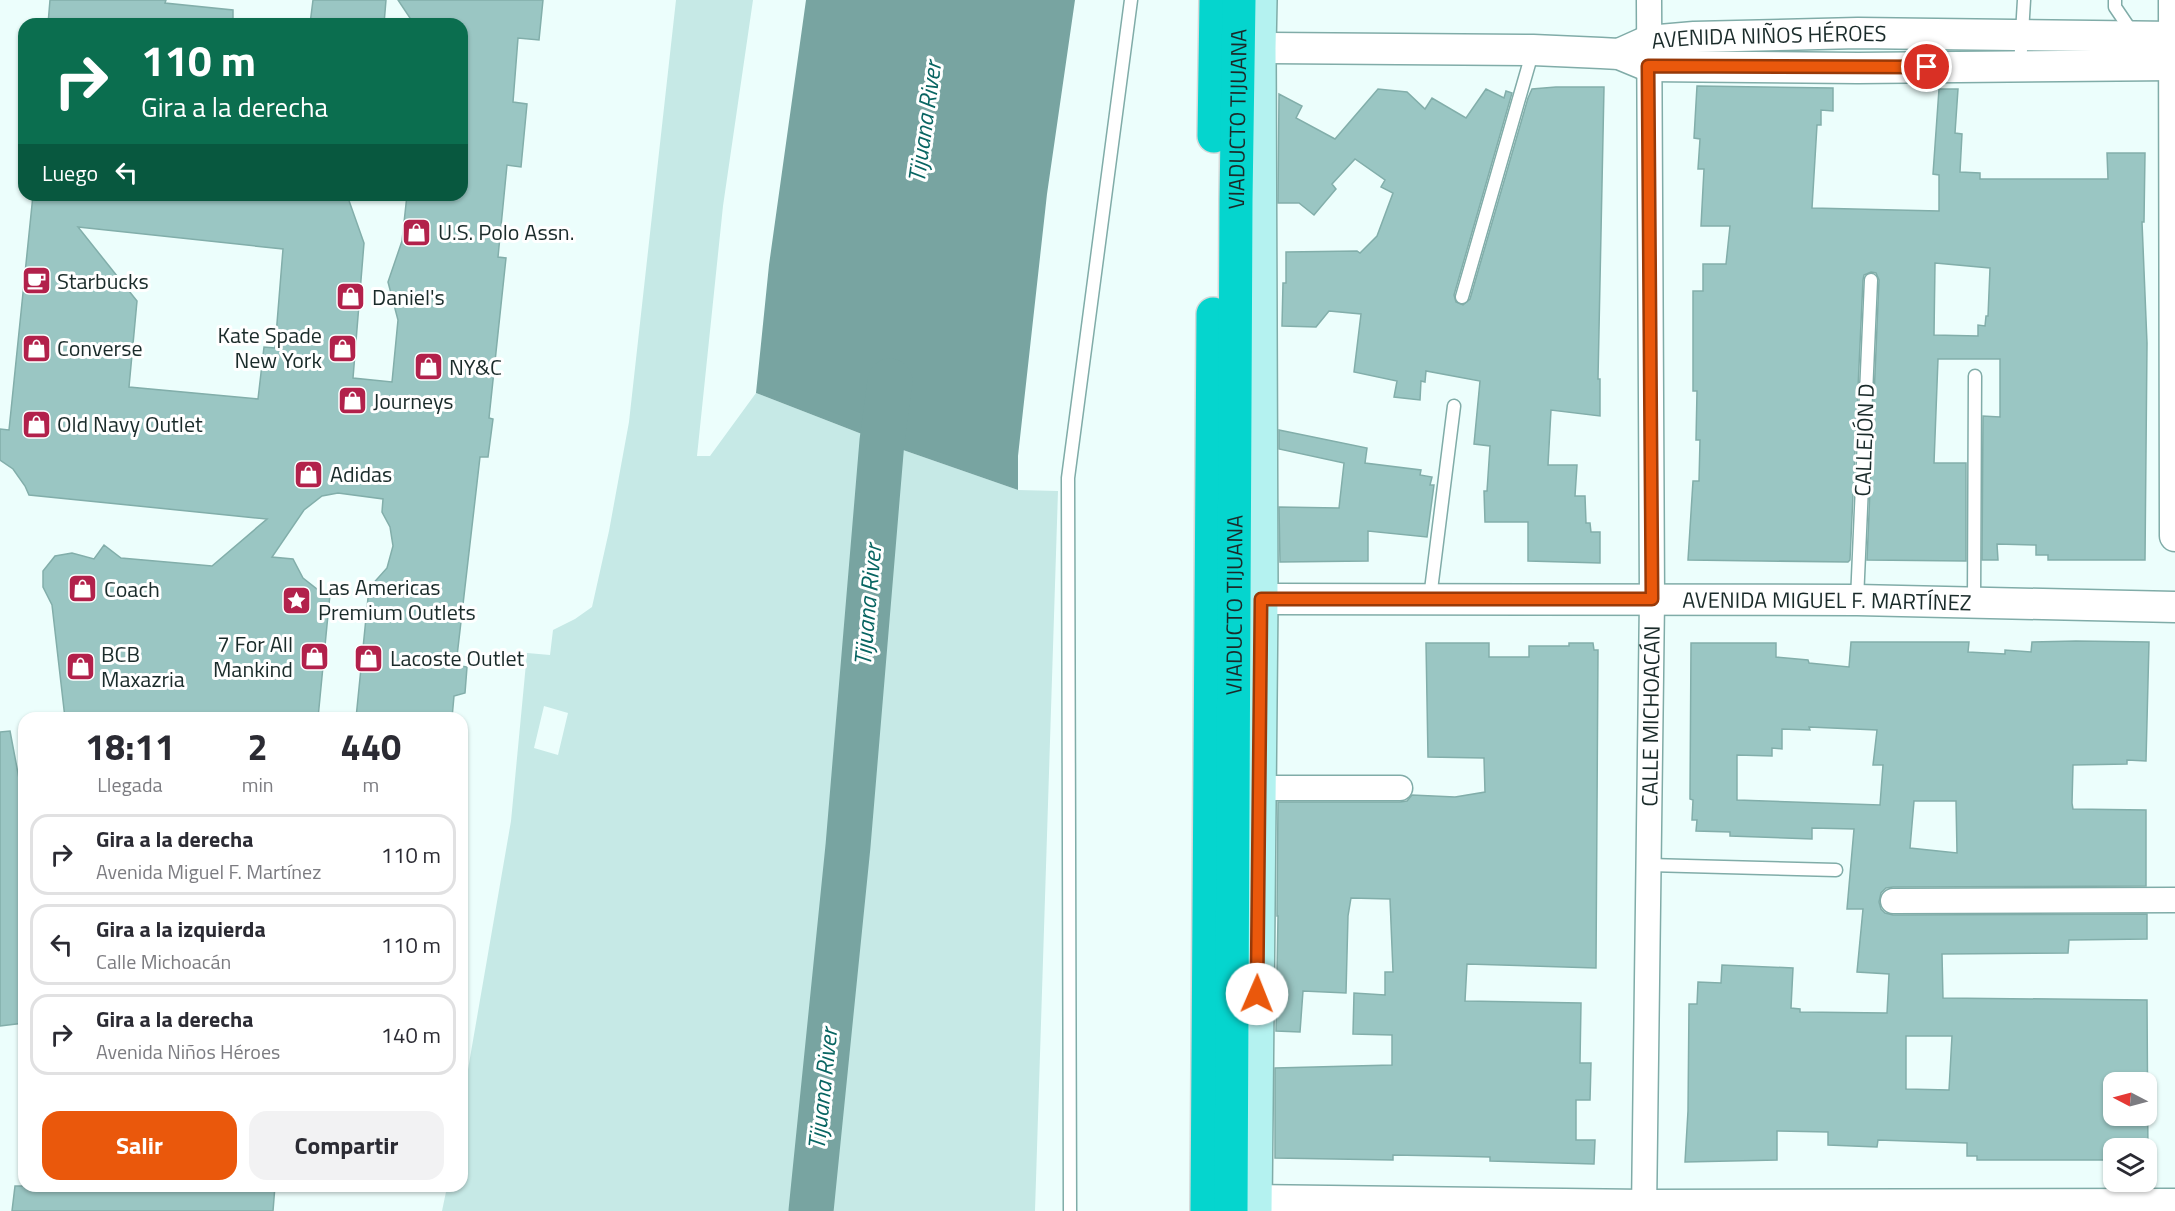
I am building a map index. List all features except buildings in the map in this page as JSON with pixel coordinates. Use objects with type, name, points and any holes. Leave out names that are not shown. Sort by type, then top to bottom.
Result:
[{"type":"highway","points":[[1208,1211],[1216,0]]},
{"type":"highway","name":"VIADUCTO TIJUANA","points":[[1217,1211],[1222,201],[1226,0]]},
{"type":"highway","name":"VIADUCTO TIJUANA","points":[[1239,0],[1236,200],[1247,1207]]},
{"type":"main road","points":[[1247,1207],[1260,788],[1260,0]]},
{"type":"street","name":"CALLE MICHOACÁN","points":[[1644,1208],[1652,599],[1649,0]]},
{"type":"street","points":[[2174,0],[2175,536]]},
{"type":"street","points":[[1858,33],[1858,68]]},
{"type":"street","name":"AVENIDA NIÑOS HÉROES","points":[[1648,53],[1694,37],[1858,33],[2134,36],[2174,51]]},
{"type":"street","name":"AVENIDA NIÑOS HÉROES","points":[[1259,48],[1648,53],[1858,68],[2020,66],[2174,51]]},
{"type":"street","name":"AVENIDA MIGUEL F. MARTÍNEZ","points":[[1261,599],[1857,600],[2175,607]]},
{"type":"street","points":[[1260,788],[1401,788]]},
{"type":"street","points":[[1893,901],[2175,900]]},
{"type":"street","points":[[1247,1207],[1644,1208],[2175,1204]]},
{"type":"lane","points":[[1070,1211],[1068,478],[1131,0]]},
{"type":"lane","points":[[2020,66],[2024,0]]},
{"type":"lane","points":[[2115,0],[2115,7],[2134,36]]},
{"type":"lane","points":[[1462,297],[1533,50]]},
{"type":"lane","name":"CALLEJÓN D","points":[[1857,600],[1871,280]]},
{"type":"lane","points":[[1974,602],[1975,376]]},
{"type":"lane","points":[[1430,599],[1454,406]]},
{"type":"lane","points":[[1649,865],[1836,870]]},
{"type":"shaded area","points":[[676,0],[753,0],[723,206],[697,456],[710,456],[756,393],[903,450],[1018,490],[1058,491],[1035,1211],[442,1211],[446,1192],[468,1192],[468,1069],[511,821],[527,653],[550,655],[553,630],[592,607],[629,422]],"holes":[[[544,706],[568,713],[558,755],[534,748]]]},
{"type":"water","points":[[806,0],[1075,0],[1047,194],[1018,456],[1018,490],[903,450],[756,393],[769,265]]},
{"type":"waterway","name":"Tijuana River","points":[[811,1211],[848,846],[882,441],[890,381]]},
{"type":"place","name":"U.S. Polo Assn.","points":[[417,232]]},
{"type":"place","name":"Starbucks","points":[[36,281]]},
{"type":"place","name":"Daniel's","points":[[351,297]]},
{"type":"place","name":"Converse","points":[[36,348]]},
{"type":"place","name":"Kate Spade New York","points":[[343,348]]},
{"type":"place","name":"NY&C","points":[[428,367]]},
{"type":"place","name":"Journeys","points":[[352,401]]},
{"type":"place","name":"Old Navy Outlet","points":[[36,424]]},
{"type":"place","name":"Adidas","points":[[309,474]]},
{"type":"place","name":"Coach","points":[[83,589]]},
{"type":"place","name":"Las Americas Premium Outlets","points":[[297,600]]},
{"type":"place","name":"7 For All Mankind","points":[[314,657]]},
{"type":"place","name":"Lacoste Outlet","points":[[369,658]]},
{"type":"place","name":"BCB Maxazria","points":[[80,667]]},
{"type":"route","points":[[1257,994],[1261,599],[1652,599],[1648,66],[1927,67]]}]
